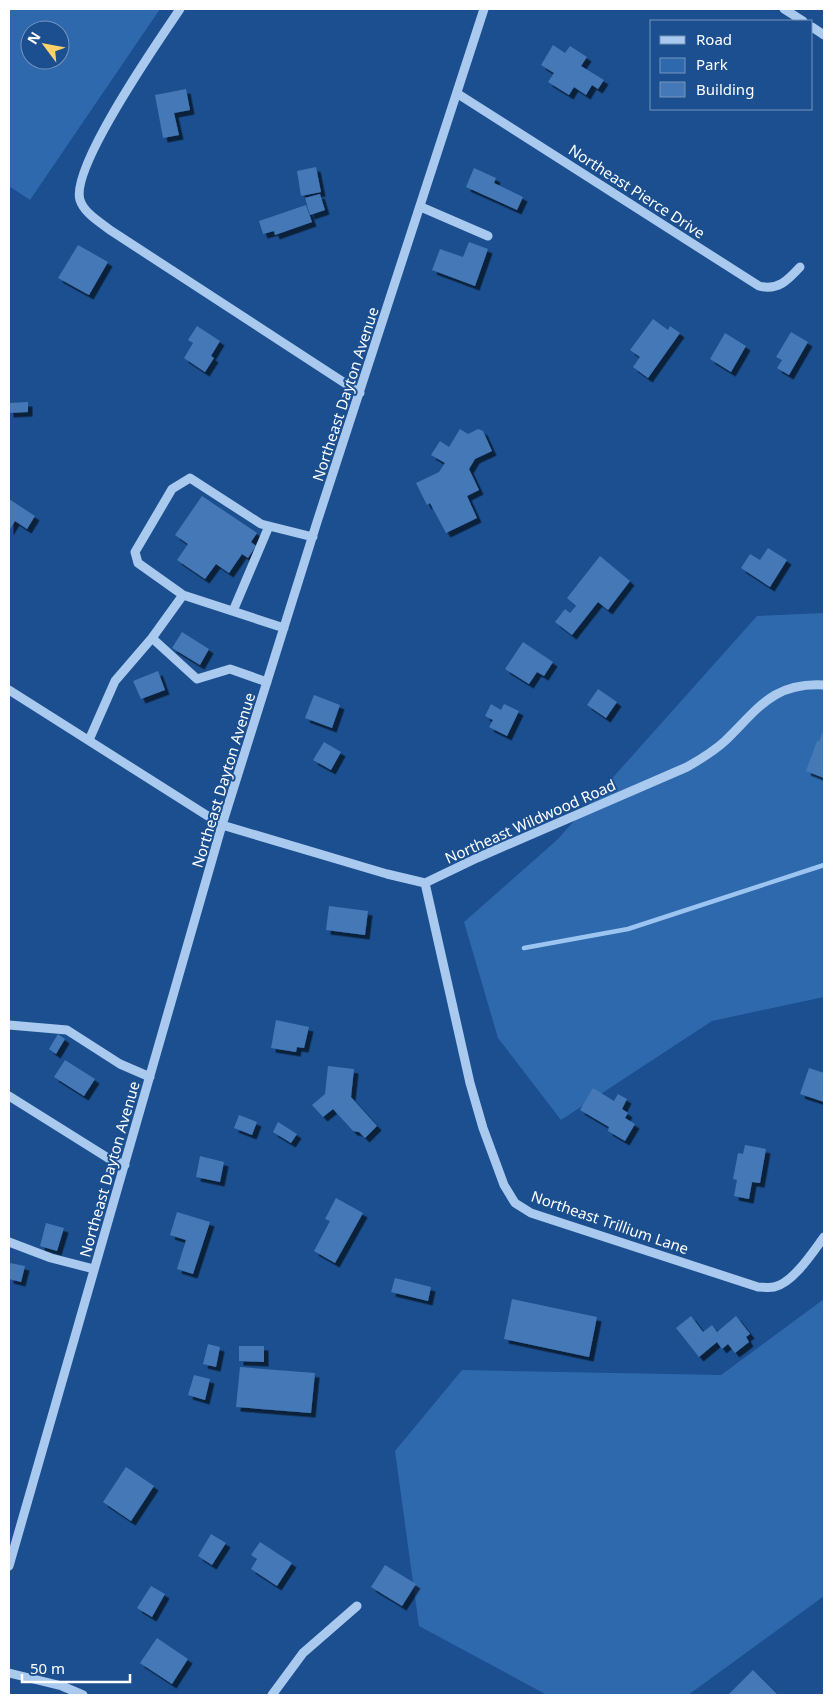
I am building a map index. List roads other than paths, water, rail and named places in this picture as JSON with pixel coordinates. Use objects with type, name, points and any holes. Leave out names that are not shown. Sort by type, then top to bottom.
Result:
[{"type":"street","points":[[180,9],[131,84],[96,145],[81,182],[80,200],[91,215],[110,230],[360,393]]},
{"type":"street","name":"Northeast Dayton Avenue","points":[[9,1566],[222,825],[484,9]]},
{"type":"street","points":[[784,9],[802,20]]},
{"type":"street","points":[[813,27],[824,34]]},
{"type":"street","name":"Northeast Pierce Drive","points":[[458,94],[760,286],[770,289],[782,285],[800,267]]},
{"type":"street","points":[[421,207],[488,236]]},
{"type":"street","points":[[284,628],[183,595],[138,563],[135,552],[172,489],[190,478],[261,524],[313,537]]},
{"type":"street","points":[[233,611],[269,526]]},
{"type":"street","points":[[89,740],[115,681],[152,638],[183,595]]},
{"type":"street","points":[[152,638],[197,678],[230,669],[267,682]]},
{"type":"street","name":"Northeast Wildwood Road","points":[[425,883],[477,858],[687,767],[708,756],[762,702],[787,688],[806,684],[824,685]]},
{"type":"street","points":[[9,690],[222,825],[387,874],[425,883]]},
{"type":"street","name":"Northeast Trillium Lane","points":[[425,883],[470,1083],[504,1184],[515,1203],[531,1213],[758,1287],[775,1287],[788,1279],[824,1237]]},
{"type":"street","points":[[9,1025],[67,1030],[120,1064],[150,1077]]},
{"type":"street","points":[[9,1096],[108,1158],[124,1164]]},
{"type":"street","points":[[9,1242],[51,1258],[94,1269]]},
{"type":"street","points":[[272,1695],[303,1652],[357,1606]]},
{"type":"street","points":[[9,1673],[62,1686],[83,1695]]},
{"type":"waterway","points":[[524,948],[628,929],[824,865]]}]
